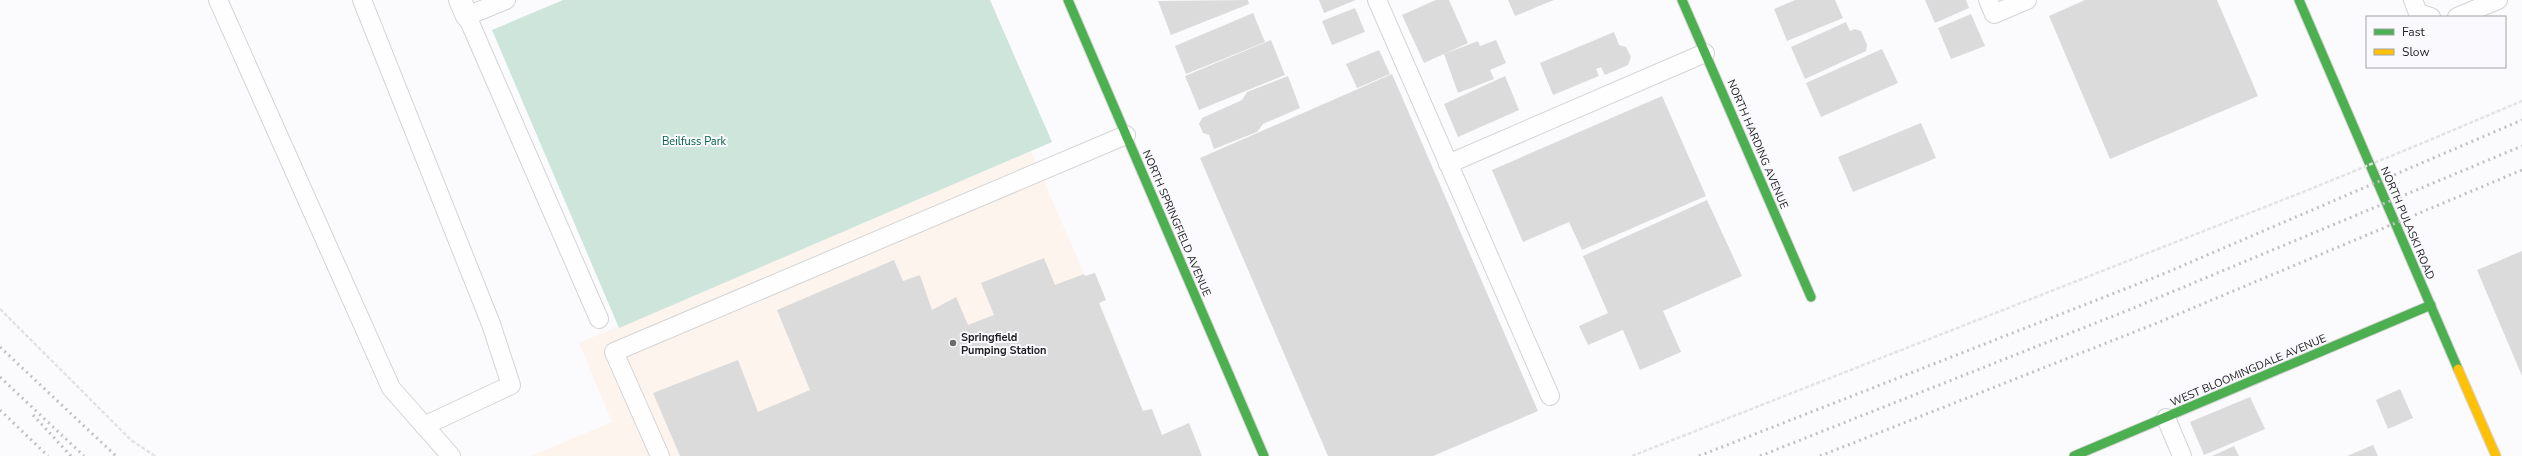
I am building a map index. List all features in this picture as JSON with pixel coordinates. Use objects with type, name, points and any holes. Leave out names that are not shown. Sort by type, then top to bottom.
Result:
[{"type":"street","name":"NORTH SPRINGFIELD AVENUE","points":[[1068,0],[1264,456]]},
{"type":"street","name":"NORTH HARDING AVENUE","points":[[1682,0],[1811,297]]},
{"type":"street","name":"NORTH PULASKI ROAD","points":[[2299,0],[2496,456]]},
{"type":"street","name":"WEST BLOOMINGDALE AVENUE","points":[[2074,456],[2430,305]]},
{"type":"lane","points":[[218,0],[391,388],[451,456]]},
{"type":"lane","points":[[362,0],[491,324],[512,385],[424,426]]},
{"type":"lane","points":[[506,0],[464,8],[599,319]]},
{"type":"lane","points":[[1377,0],[1550,396]]},
{"type":"lane","points":[[1988,0],[1994,14],[2026,0]]},
{"type":"lane","points":[[2413,0],[2418,13],[2428,16]]},
{"type":"lane","points":[[2459,16],[2498,0]]},
{"type":"lane","points":[[1448,164],[1705,53]]},
{"type":"lane","points":[[660,456],[614,352],[1126,135]]},
{"type":"lane","points":[[2166,418],[2182,456]]},
{"type":"path","points":[[1632,456],[2308,190],[2522,101]]},
{"type":"path","points":[[0,309],[131,440],[155,456]]},
{"type":"shaded area","name":"Springfield Pumping Station","points":[[1031,151],[1085,276],[1095,273],[1106,300],[1100,303],[1143,411],[1152,409],[1162,435],[1189,423],[1202,456],[531,456],[612,422],[579,343]]},
{"type":"green space","name":"Beilfuss Park","points":[[563,0],[990,0],[1052,142],[619,328],[492,30]]},
{"type":"building","points":[[1248,0],[1249,4],[1171,35],[1158,1]]},
{"type":"building","points":[[1319,0],[1356,0],[1324,13]]},
{"type":"building","points":[[1436,0],[1449,0],[1468,43],[1424,63],[1402,15]]},
{"type":"building","points":[[1508,0],[1554,0],[1515,16]]},
{"type":"building","points":[[1795,0],[1835,0],[1843,18],[1787,41],[1774,9]]},
{"type":"building","points":[[1925,0],[1966,0],[1969,8],[1935,23]]},
{"type":"building","points":[[2085,0],[2217,0],[2258,96],[2110,159],[2049,16]]},
{"type":"building","points":[[1355,8],[1365,32],[1332,45],[1322,21]]},
{"type":"building","points":[[1253,13],[1265,42],[1186,74],[1175,46]]},
{"type":"building","points":[[1971,14],[1985,46],[1951,59],[1938,28]]},
{"type":"building","points":[[1846,22],[1850,31],[1855,29],[1861,31],[1867,45],[1866,51],[1805,79],[1791,47]]},
{"type":"building","points":[[1614,32],[1619,45],[1626,47],[1631,57],[1628,65],[1605,75],[1601,67],[1596,69],[1599,76],[1553,95],[1540,63]]},
{"type":"building","points":[[1271,40],[1285,75],[1199,110],[1185,76]]},
{"type":"building","points":[[1496,40],[1506,63],[1490,70],[1494,79],[1458,93],[1444,54],[1478,41],[1480,46]]},
{"type":"building","points":[[1882,49],[1898,83],[1821,117],[1806,83]]},
{"type":"building","points":[[1379,50],[1390,74],[1357,88],[1346,64]]},
{"type":"building","points":[[1392,74],[1538,411],[1433,456],[1328,456],[1200,158]]},
{"type":"building","points":[[1288,76],[1300,108],[1263,124],[1257,132],[1214,149],[1209,135],[1203,133],[1199,124],[1202,118],[1242,100],[1247,92]]},
{"type":"building","points":[[1505,76],[1519,110],[1458,137],[1444,104]]},
{"type":"building","points":[[1662,96],[1706,196],[1582,250],[1569,222],[1523,242],[1492,170]]},
{"type":"building","points":[[1921,123],[1936,158],[1853,192],[1838,157]]},
{"type":"building","points":[[1707,200],[1742,276],[1663,311],[1681,352],[1640,370],[1623,330],[1588,345],[1579,326],[1608,313],[1583,256]]},
{"type":"building","points":[[2522,251],[2522,376],[2477,270]]},
{"type":"building","name":"Springfield Pumping Station","points":[[1044,258],[1055,285],[1084,274],[1085,276],[1095,273],[1106,300],[1099,303],[1143,411],[1152,409],[1162,435],[1189,423],[1202,456],[680,456],[653,393],[738,360],[758,412],[810,390],[777,310],[894,260],[903,281],[920,275],[932,310],[956,297],[968,325],[994,315],[981,283]]},
{"type":"building","points":[[2400,389],[2413,418],[2388,429],[2376,400]]},
{"type":"building","points":[[2250,397],[2265,429],[2204,455],[2190,422]]},
{"type":"building","points":[[2373,445],[2378,456],[2347,456]]},
{"type":"building","points":[[2234,446],[2239,456],[2212,456]]},
{"type":"railway","points":[[1699,456],[2163,274],[2522,120]]},
{"type":"railway","points":[[1760,456],[2131,309],[2522,146]]},
{"type":"railway","points":[[1820,456],[2157,323],[2522,170]]},
{"type":"railway","points":[[0,347],[116,456]]},
{"type":"railway","points":[[0,377],[84,456]]},
{"type":"railway","points":[[0,410],[48,456]]},
{"type":"railway","points":[[33,415],[71,456]]},
{"type":"traffic: fast","points":[[1068,0],[1264,456]]},
{"type":"traffic: fast","points":[[1682,0],[1811,297]]},
{"type":"traffic: fast","points":[[2299,0],[2458,369]]},
{"type":"traffic: fast","points":[[2074,456],[2431,305]]},
{"type":"traffic: slow","points":[[2458,369],[2496,456]]},
{"type":"place","name":"Springfield Pumping Station","points":[[953,343]]}]
